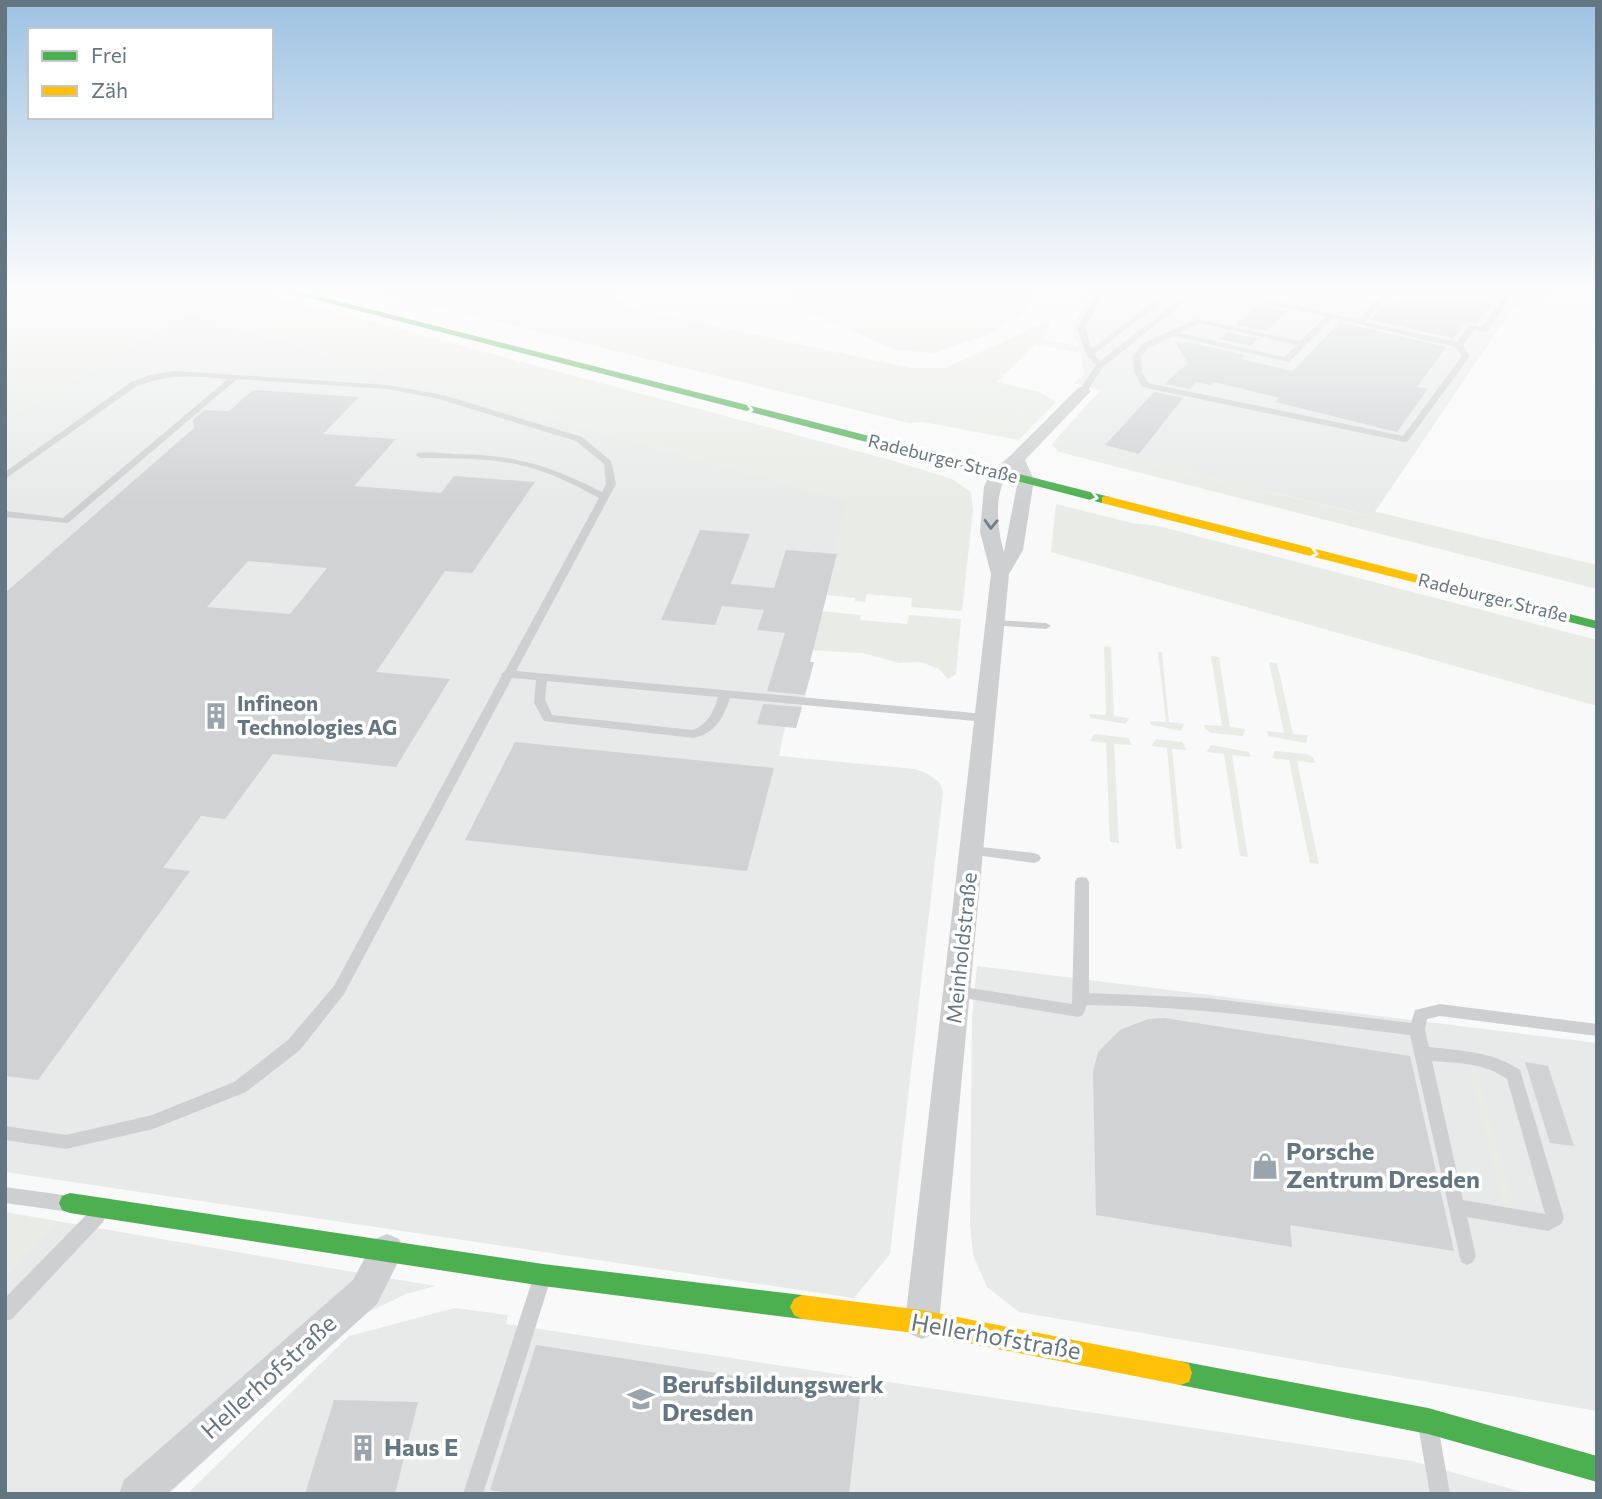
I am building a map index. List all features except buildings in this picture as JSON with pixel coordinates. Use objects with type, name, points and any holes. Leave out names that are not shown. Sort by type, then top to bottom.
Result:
[{"type":"main road","name":"Radeburger Straße","points":[[564,362],[1597,625]]},
{"type":"main road","points":[[627,362],[835,414]]},
{"type":"main road","name":"Radeburger Straße","points":[[991,453],[1041,465]]},
{"type":"main road","name":"Hellerhofstraße","points":[[70,1203],[543,1275],[922,1322],[1427,1421],[1597,1469]]},
{"type":"street","name":"Radeburger Straße","points":[[1017,459],[1083,391]]},
{"type":"street","points":[[998,473],[1017,459],[1026,480]]},
{"type":"street","name":"Meinholdstraße","points":[[922,1322],[1000,574],[989,531],[993,487],[998,473]]},
{"type":"street","name":"Meinholdstraße","points":[[1000,574],[1014,550],[1026,480]]},
{"type":"street","name":"Hellerhofstraße","points":[[138,1494],[365,1292],[387,1250]]},
{"type":"lane","points":[[1097,362],[1100,365]]},
{"type":"lane","name":"Radeburger Straße","points":[[1083,391],[1104,362]]},
{"type":"lane","points":[[1137,362],[1138,372],[1145,385],[1405,439],[1462,362]]},
{"type":"lane","points":[[5,476],[134,384],[176,373],[388,387],[440,397],[579,439],[608,463],[611,484],[339,990],[294,1045],[240,1087],[153,1122],[66,1142],[5,1133]]},
{"type":"lane","points":[[5,514],[65,521],[234,378]]},
{"type":"lane","points":[[420,455],[491,458],[526,464],[564,476],[604,497]]},
{"type":"lane","points":[[995,623],[1046,626]]},
{"type":"lane","points":[[507,674],[985,718]]},
{"type":"lane","points":[[542,677],[537,695],[539,705],[548,718],[601,726],[694,734],[706,731],[716,723],[725,695]]},
{"type":"lane","points":[[973,851],[1034,858]]},
{"type":"lane","points":[[957,992],[1077,1011],[1081,999],[1082,882]]},
{"type":"lane","points":[[1081,999],[1126,998],[1188,1002],[1417,1030]]},
{"type":"lane","points":[[1467,1256],[1417,1030],[1420,1014],[1440,1010],[1597,1030]]},
{"type":"lane","points":[[1422,1053],[1491,1063],[1505,1067],[1514,1074],[1555,1217],[1548,1223],[1457,1208]]},
{"type":"lane","points":[[5,1195],[70,1203]]},
{"type":"lane","points":[[5,1312],[105,1208]]},
{"type":"lane","points":[[473,1494],[543,1275]]},
{"type":"lane","points":[[1427,1421],[1440,1494]]},
{"type":"shaded area","points":[[5,362],[102,362],[5,417]]},
{"type":"shaded area","points":[[102,362],[356,362],[847,501],[837,554],[816,636],[805,662],[814,662],[796,728],[785,727],[779,756],[915,769],[939,782],[943,792],[890,1254],[854,1298],[5,1172],[5,417]]},
{"type":"shaded area","points":[[356,362],[522,362],[891,460],[952,479],[971,492],[973,510],[962,611],[911,607],[912,598],[867,594],[865,602],[855,601],[855,598],[827,595],[837,555],[832,554],[846,501]]},
{"type":"shaded area","points":[[660,362],[883,362],[911,368],[945,368],[958,362],[1017,362],[997,382],[1040,392],[1056,402],[1019,440],[923,422],[909,423]]},
{"type":"shaded area","points":[[1082,362],[1476,362],[1372,516],[1061,442],[1057,438],[1101,390],[1074,383],[1084,374]]},
{"type":"shaded area","points":[[1057,438],[1061,442],[1371,516],[1373,511],[1597,565],[1597,589],[1059,452],[1052,445]]},
{"type":"shaded area","points":[[1056,504],[1132,523],[1158,526],[1597,640],[1597,706],[1051,552]]},
{"type":"shaded area","points":[[822,611],[861,615],[860,620],[907,624],[909,615],[961,619],[956,674],[948,679],[939,669],[921,662],[899,663],[863,653],[807,650]]},
{"type":"shaded area","points":[[1104,646],[1111,647],[1114,716],[1129,718],[1126,724],[1090,718],[1089,714],[1106,715]]},
{"type":"shaded area","points":[[1158,652],[1162,652],[1169,722],[1184,724],[1181,731],[1151,725],[1150,721],[1166,722]]},
{"type":"shaded area","points":[[1211,656],[1219,657],[1230,727],[1245,729],[1243,736],[1212,733],[1205,729],[1204,725],[1222,726]]},
{"type":"shaded area","points":[[1269,662],[1277,663],[1293,734],[1308,735],[1306,743],[1268,736],[1267,731],[1284,733]]},
{"type":"shaded area","points":[[1094,734],[1128,738],[1132,745],[1114,744],[1119,843],[1110,842],[1106,743],[1090,741]]},
{"type":"shaded area","points":[[1156,739],[1182,742],[1187,750],[1172,749],[1182,849],[1176,849],[1167,748],[1151,746]]},
{"type":"shaded area","points":[[1211,745],[1249,752],[1251,757],[1232,755],[1248,857],[1240,856],[1224,754],[1207,752]]},
{"type":"shaded area","points":[[1275,751],[1306,754],[1314,758],[1315,763],[1297,761],[1319,864],[1310,863],[1289,760],[1272,758]]},
{"type":"shaded area","points":[[977,966],[1597,1043],[1597,1411],[1019,1312],[987,1287],[973,1255],[970,1223],[972,1017]]},
{"type":"shaded area","points":[[1467,1064],[1476,1066],[1515,1209],[1504,1208]]},
{"type":"shaded area","points":[[5,1212],[57,1221],[5,1275]]},
{"type":"shaded area","points":[[57,1221],[435,1286],[406,1294],[362,1315],[169,1494],[5,1494],[5,1275]]},
{"type":"shaded area","name":"Berufsbildungswerk Dresden","points":[[455,1308],[508,1315],[506,1324],[1412,1461],[1530,1494],[187,1494],[349,1336]]},
{"type":"traffic: fast","points":[[564,362],[1106,500]]},
{"type":"traffic: fast","points":[[1476,594],[1597,625]]},
{"type":"traffic: fast","points":[[70,1203],[543,1275],[802,1307]]},
{"type":"traffic: fast","points":[[1180,1373],[1428,1421],[1597,1469]]},
{"type":"traffic: slow","points":[[1106,500],[1476,594]]},
{"type":"traffic: slow","points":[[802,1307],[922,1322],[1180,1373]]},
{"type":"place","name":"Infineon Technologies AG","points":[[216,716]]},
{"type":"place","name":"Porsche Zentrum Dresden","points":[[1265,1166]]},
{"type":"place","name":"Berufsbildungswerk Dresden","points":[[641,1399]]},
{"type":"place","name":"Haus E","points":[[363,1448]]}]
